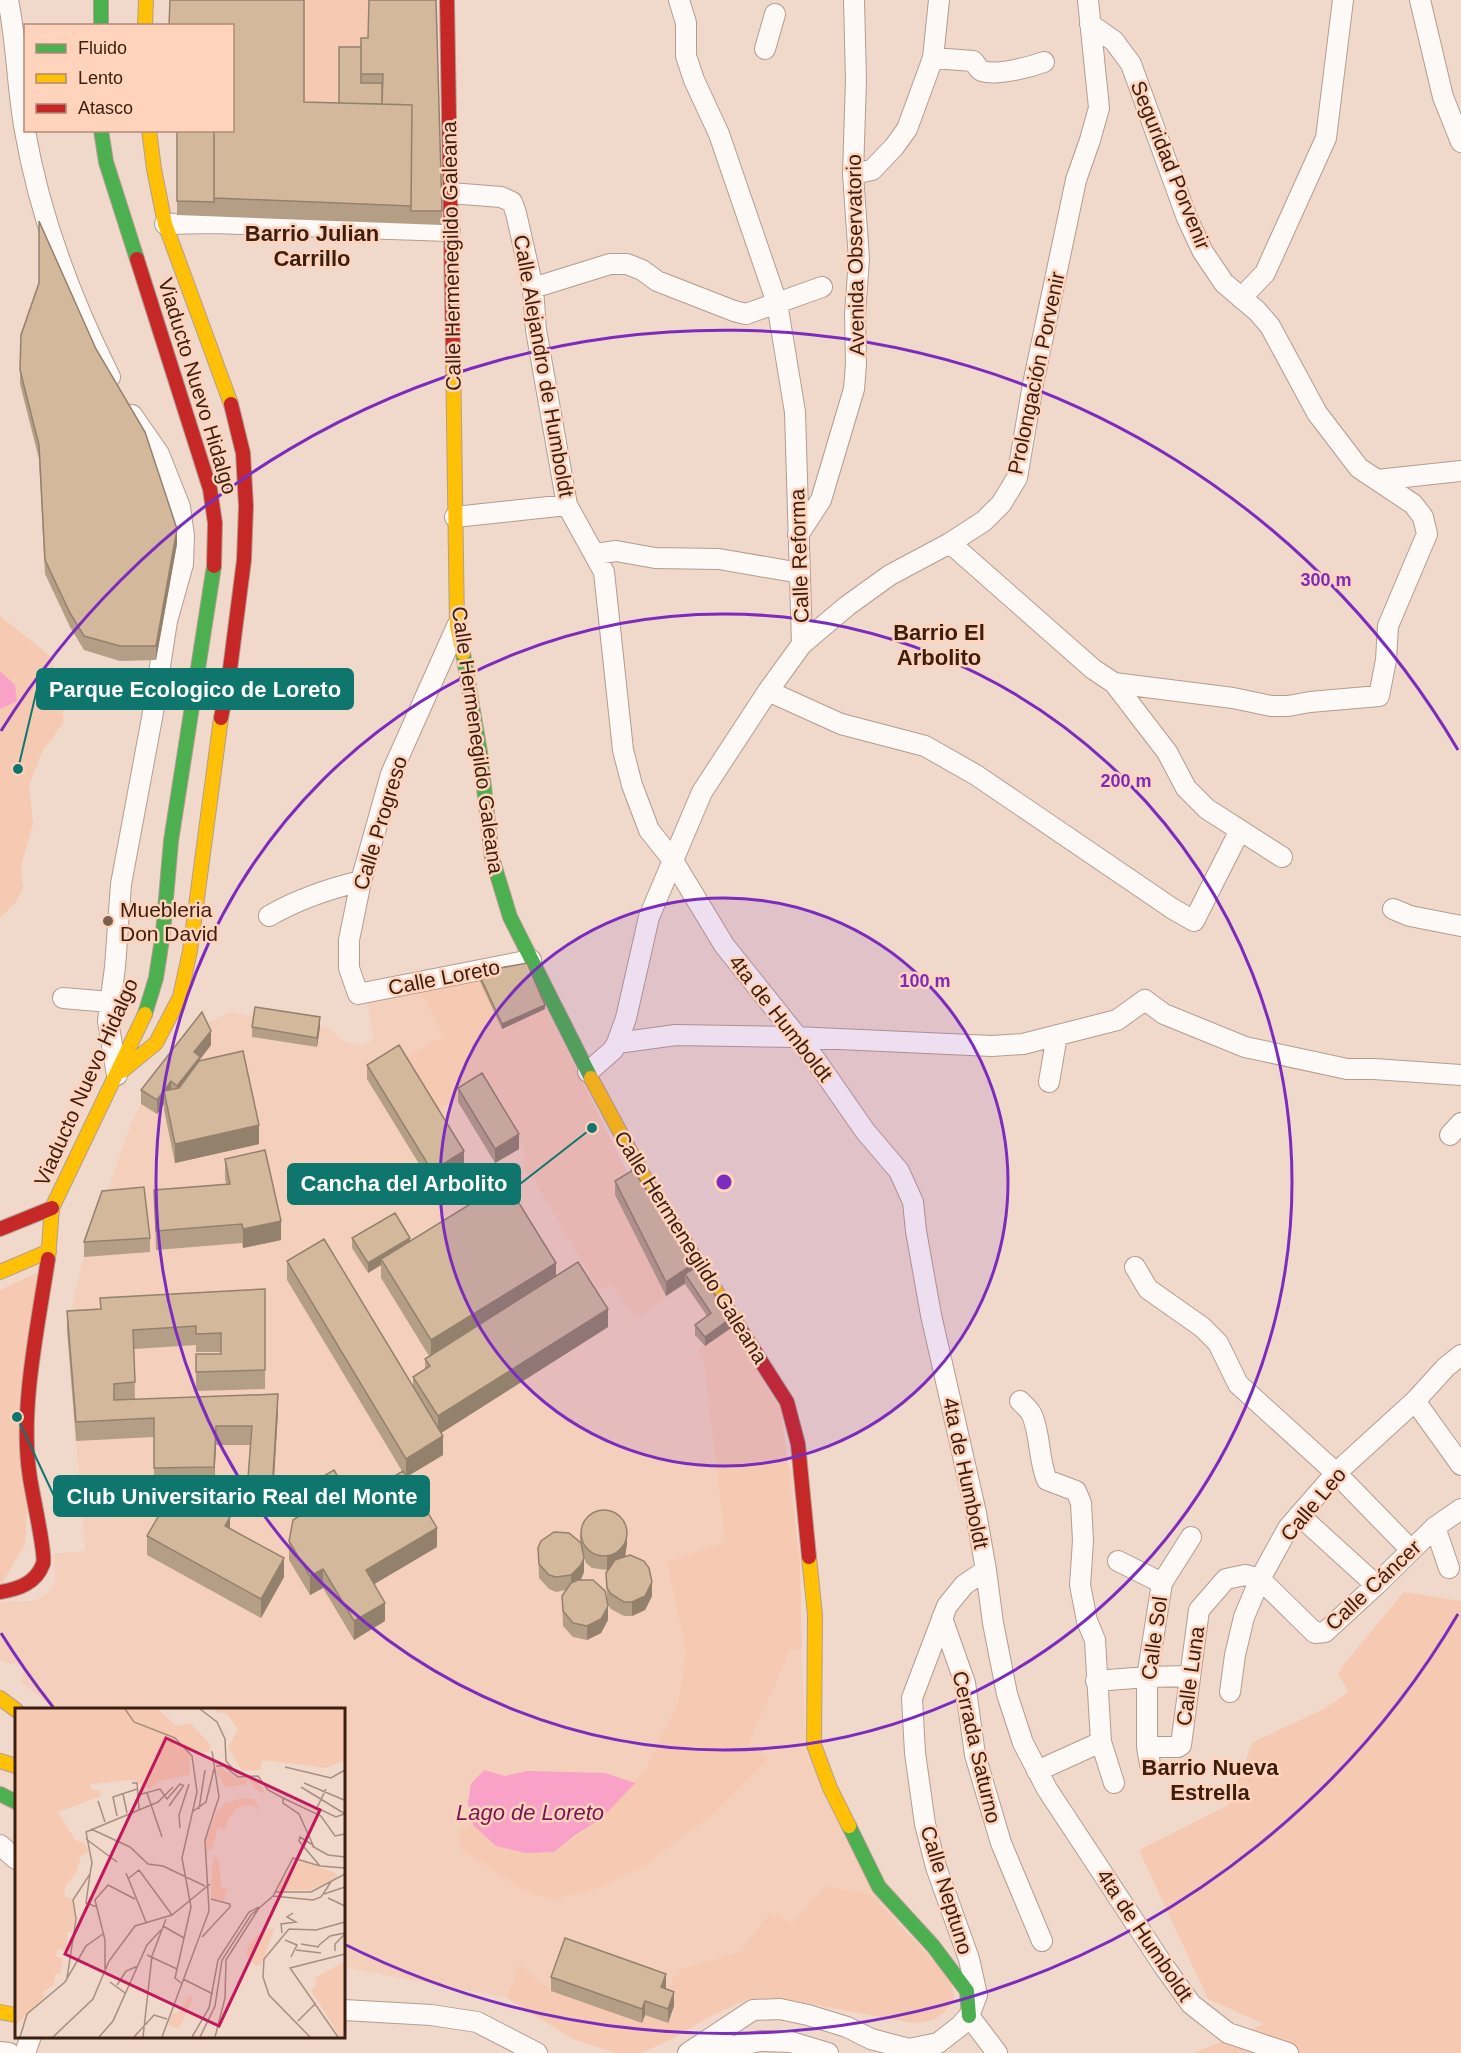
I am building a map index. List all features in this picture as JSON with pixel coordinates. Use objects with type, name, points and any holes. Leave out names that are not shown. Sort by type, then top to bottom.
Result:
[{"type":"street","points":[[8,0],[24,121]]},
{"type":"street","points":[[101,0],[101,24]]},
{"type":"street","points":[[145,24],[146,0]]},
{"type":"street","name":"Calle Hermenegildo Galeana","points":[[447,0],[457,626],[466,664],[480,752],[492,858],[510,917],[588,1072],[649,1186],[787,1402],[798,1444],[815,1615],[814,1745],[830,1788],[879,1887],[933,1946],[968,1991],[969,2016]]},
{"type":"street","name":"Calle Reforma","points":[[588,1072],[613,1050],[617,1043],[626,1018],[649,917],[702,792],[768,691],[802,644],[795,412],[777,303],[719,134],[691,72],[686,56],[686,22],[680,0]]},
{"type":"street","name":"Avenida Observatorio","points":[[798,535],[821,500],[854,389],[855,314],[860,259],[853,174],[856,80],[854,0]]},
{"type":"street","points":[[853,174],[873,170],[907,129],[933,58],[939,0]]},
{"type":"street","name":"Prolongación Porvenir","points":[[802,644],[847,606],[890,575],[950,543],[984,521],[1001,504],[1017,478],[1033,384],[1076,180],[1099,108],[1088,0]]},
{"type":"street","points":[[1241,298],[1265,273],[1326,138],[1343,0]]},
{"type":"street","points":[[1420,0],[1443,97],[1461,142]]},
{"type":"street","points":[[765,49],[775,14]]},
{"type":"street","name":"Seguridad Porvenir","points":[[1090,24],[1114,41],[1131,64],[1187,218],[1203,252],[1224,283],[1257,311],[1270,326],[1317,413],[1359,468],[1413,504],[1423,517],[1427,534],[1388,626],[1386,660],[1379,696],[1279,706],[1114,682]]},
{"type":"street","points":[[933,58],[973,61],[978,69],[984,72],[1021,70],[1044,62]]},
{"type":"street","points":[[25,132],[50,236],[94,344],[125,405],[159,454],[180,507],[184,536],[183,564],[167,621],[152,718],[120,884],[115,967],[108,1021],[117,1075],[156,1043],[180,997],[190,951],[244,560],[246,506],[243,453],[230,399],[165,224],[149,132]]},
{"type":"street","name":"Viaducto Nuevo Hidalgo","points":[[52,1208],[148,1007],[156,978],[163,933],[171,841],[215,560],[215,523],[210,489],[106,162],[101,132]]},
{"type":"street","name":"Calle Alejandro de Humboldt","points":[[450,193],[501,198],[512,202],[533,288],[536,330],[567,505],[604,572],[623,750],[632,785],[649,830],[672,859]]},
{"type":"street","points":[[165,224],[212,223],[450,231]]},
{"type":"street","points":[[533,288],[610,264],[627,264],[642,270],[657,281],[746,314],[822,288]]},
{"type":"street","points":[[1377,480],[1461,471]]},
{"type":"street","points":[[455,517],[567,505]]},
{"type":"street","points":[[950,543],[1084,661],[1114,682],[1167,752],[1186,788],[1207,809],[1282,857]]},
{"type":"street","points":[[595,554],[616,551],[655,558],[719,559],[800,573]]},
{"type":"street","name":"Calle Progreso","points":[[358,994],[349,968],[349,940],[361,881],[391,774],[457,626]]},
{"type":"street","points":[[768,691],[841,724],[924,746],[976,775],[1194,921],[1240,830]]},
{"type":"street","name":"4ta de Humboldt","points":[[672,859],[724,945],[815,1059],[865,1131],[899,1171],[913,1202],[931,1315],[976,1513],[993,1623],[1007,1694],[1023,1743],[1037,1771],[1162,1965],[1191,2004],[1228,2033],[1288,2053]]},
{"type":"street","points":[[268,916],[319,892],[361,881]]},
{"type":"street","points":[[1393,909],[1461,926]]},
{"type":"street","name":"Calle Loreto","points":[[358,994],[531,960]]},
{"type":"street","points":[[63,998],[110,1002]]},
{"type":"street","points":[[617,1043],[676,1035],[795,1036],[992,1046],[1023,1044],[1117,1020],[1145,1000],[1164,1014],[1245,1047],[1347,1069],[1461,1076]]},
{"type":"street","points":[[1049,1082],[1057,1035]]},
{"type":"street","points":[[0,1229],[52,1208],[49,1251],[28,1400],[27,1460],[44,1561],[36,1578],[17,1589],[0,1592]]},
{"type":"street","points":[[0,1272],[49,1251]]},
{"type":"street","points":[[1135,1267],[1148,1289],[1202,1327],[1218,1343],[1238,1384],[1336,1473],[1411,1550]]},
{"type":"street","name":"Calle Leo","points":[[1230,1692],[1235,1654],[1244,1617],[1260,1579],[1288,1528],[1336,1473],[1415,1401],[1446,1367],[1461,1355]]},
{"type":"street","points":[[1020,1401],[1032,1414],[1042,1467],[1047,1480],[1076,1491],[1081,1503],[1083,1541],[1080,1585],[1087,1621],[1095,1640],[1101,1742],[1114,1783]]},
{"type":"street","points":[[1415,1401],[1461,1465]]},
{"type":"street","name":"Calle Cáncer","points":[[1260,1579],[1315,1633],[1325,1632],[1435,1527],[1461,1509]]},
{"type":"street","points":[[1299,1515],[1376,1585]]},
{"type":"street","points":[[1435,1527],[1449,1568]]},
{"type":"street","name":"Calle Sol","points":[[1149,1755],[1147,1677],[1162,1583],[1191,1538]]},
{"type":"street","points":[[1118,1561],[1162,1583]]},
{"type":"street","name":"Calle Neptuno","points":[[969,2016],[977,1995],[969,1959],[936,1867],[925,1824],[912,1698],[946,1606],[964,1585],[986,1570]]},
{"type":"street","name":"Calle Luna","points":[[1149,1755],[1181,1745],[1199,1610],[1226,1579],[1245,1575],[1260,1579]]},
{"type":"street","name":"Cerrada Saturno","points":[[942,1618],[965,1683],[975,1755],[1001,1843],[1042,1941]]},
{"type":"street","points":[[1096,1682],[1190,1676]]},
{"type":"street","points":[[0,1698],[15,1709]]},
{"type":"street","points":[[1037,1771],[1101,1742]]},
{"type":"street","points":[[0,1761],[15,1767]]},
{"type":"street","points":[[0,1794],[15,1802]]},
{"type":"street","points":[[0,1845],[15,1858]]},
{"type":"street","points":[[688,2053],[753,2010],[780,2009],[847,2027],[872,2039],[909,2049],[938,2043],[969,2016],[997,2053]]},
{"type":"street","points":[[345,2010],[431,2015],[477,2022],[537,2053]]},
{"type":"street","points":[[0,2012],[15,2015]]},
{"type":"street","points":[[25,2053],[31,2038]]},
{"type":"street","points":[[696,2053],[761,2041],[791,2042],[828,2053]]},
{"type":"street","points":[[0,2052],[9,2053]]},
{"type":"shaded area","points":[[304,0],[369,0],[368,52],[340,52],[339,122],[304,121]]},
{"type":"shaded area","points":[[0,616],[49,655],[59,683],[64,722],[42,752],[29,785],[33,823],[21,867],[23,889],[15,903],[0,918]]},
{"type":"shaded area","points":[[527,968],[633,1184],[615,1196],[667,1299],[635,1318],[612,1284],[598,1290],[532,1176],[525,1172],[524,1150],[483,1083],[438,1109],[407,1056],[445,1036],[417,988]]},
{"type":"shaded area","points":[[478,977],[731,1328],[793,1473],[806,1749],[946,2011],[935,2020],[913,2023],[779,1998],[748,1999],[640,2053],[616,2053],[573,2039],[507,1998],[345,1967],[345,1708],[54,1708],[21,1682],[24,1667],[0,1661],[0,1602],[35,1601],[48,1593],[55,1581],[54,1554],[85,1551],[67,1330],[81,1267],[130,1126],[141,1104],[202,1026],[230,1012],[328,1028],[345,1042],[363,1046],[374,1039],[366,998]]},
{"type":"shaded area","points":[[43,1270],[25,1544],[0,1583],[0,1290]]},
{"type":"shaded area","points":[[731,1328],[781,1409],[800,1560],[802,1651],[790,1650],[748,1745],[768,1759],[713,1814],[644,1866],[606,1886],[553,1900],[522,1890],[462,1850],[458,1831],[473,1825],[496,1846],[554,1852],[601,1819],[648,1766],[678,1703],[686,1650],[667,1562],[725,1542],[703,1355],[697,1351]]},
{"type":"shaded area","points":[[1404,1592],[1461,1601],[1461,2053],[1194,2053],[1264,2024],[1208,1999],[1139,1850],[1228,1805],[1253,1742],[1324,1709],[1349,1692],[1338,1675],[1344,1664]]},
{"type":"shaded area","points":[[825,1886],[870,1894],[951,1978],[954,1999],[941,2014],[927,2021],[913,2023],[779,1998],[748,1999],[640,2053],[616,2053],[573,2039],[507,1998],[519,1964],[551,1991],[668,2023],[666,1989],[681,1969],[740,1952],[770,1912],[792,1923]]},
{"type":"water","points":[[0,671],[15,685],[17,701],[0,709]]},
{"type":"water","name":"Lago de Loreto","points":[[484,1770],[505,1776],[527,1771],[605,1773],[635,1783],[601,1819],[575,1835],[554,1852],[526,1853],[496,1846],[473,1825],[468,1803],[471,1784]]},
{"type":"building","points":[[170,0],[304,0],[304,102],[412,105],[411,206],[214,198],[214,132],[234,132],[234,24],[169,24]]},
{"type":"building","points":[[369,0],[436,0],[442,211],[411,211],[412,105],[382,104],[383,74],[361,74],[361,38],[368,38]]},
{"type":"building","points":[[339,47],[361,47],[361,83],[382,83],[382,104],[339,103]]},
{"type":"building","points":[[177,132],[214,132],[214,202],[177,201]]},
{"type":"building","points":[[39,221],[96,349],[145,432],[177,529],[156,646],[120,646],[84,636],[70,613],[45,560],[39,445],[20,370],[21,335],[39,283]]},
{"type":"building","points":[[527,963],[545,1005],[502,1024],[478,972]]},
{"type":"building","points":[[255,1007],[320,1017],[317,1038],[252,1027]]},
{"type":"building","points":[[202,1012],[211,1031],[194,1052],[200,1057],[177,1086],[171,1081],[157,1100],[141,1090]]},
{"type":"building","points":[[399,1045],[464,1151],[432,1171],[367,1065]]},
{"type":"building","points":[[243,1051],[259,1125],[175,1144],[164,1091],[179,1088],[199,1061]]},
{"type":"building","points":[[482,1073],[519,1134],[495,1149],[458,1088]]},
{"type":"building","points":[[265,1150],[281,1221],[243,1229],[242,1224],[156,1231],[154,1190],[230,1184],[225,1159]]},
{"type":"building","points":[[633,1170],[696,1262],[666,1282],[615,1181]]},
{"type":"building","points":[[506,1182],[556,1263],[431,1340],[381,1259]]},
{"type":"building","points":[[144,1187],[150,1238],[84,1242],[102,1191]]},
{"type":"building","points":[[395,1213],[410,1238],[368,1263],[352,1238]]},
{"type":"building","points":[[324,1239],[443,1436],[406,1459],[287,1261]]},
{"type":"building","points":[[578,1262],[608,1309],[438,1416],[413,1377],[430,1366],[425,1359]]},
{"type":"building","points":[[696,1267],[731,1318],[705,1337],[695,1325],[711,1313],[685,1274]]},
{"type":"building","points":[[265,1289],[265,1370],[196,1372],[196,1354],[221,1354],[221,1333],[196,1334],[196,1326],[133,1330],[135,1382],[114,1384],[114,1400],[278,1394],[272,1492],[247,1491],[252,1426],[216,1426],[214,1467],[154,1468],[154,1418],[76,1422],[67,1311],[101,1309],[100,1298]]},
{"type":"building","points":[[334,1470],[352,1501],[403,1471],[437,1528],[366,1570],[385,1603],[354,1621],[323,1569],[310,1576],[289,1541],[293,1520],[304,1513],[293,1494]]},
{"type":"building","points":[[170,1496],[193,1508],[198,1500],[230,1517],[225,1526],[284,1558],[261,1599],[147,1536]]},
{"type":"building","points":[[604,1510],[620,1517],[627,1533],[620,1549],[604,1556],[588,1549],[581,1533],[588,1517]]},
{"type":"building","points":[[554,1532],[569,1533],[581,1543],[584,1558],[581,1565],[571,1575],[556,1577],[549,1575],[539,1564],[538,1548],[541,1541]]},
{"type":"building","points":[[630,1555],[644,1561],[649,1568],[652,1582],[645,1596],[632,1602],[624,1602],[611,1594],[607,1588],[606,1573],[615,1560]]},
{"type":"building","points":[[578,1580],[593,1580],[605,1591],[608,1606],[601,1619],[587,1626],[573,1623],[563,1611],[562,1596],[571,1583]]},
{"type":"building","points":[[565,1938],[666,1974],[661,1987],[674,1992],[668,2009],[645,2001],[642,2009],[551,1977]]},
{"type":"traffic: fast","points":[[101,0],[101,24]]},
{"type":"traffic: fast","points":[[101,132],[106,162],[137,259]]},
{"type":"traffic: fast","points":[[145,1014],[156,978],[163,933],[171,841],[214,566]]},
{"type":"traffic: fast","points":[[463,653],[480,752],[492,858],[510,917],[591,1078]]},
{"type":"traffic: fast","points":[[0,1794],[15,1802]]},
{"type":"traffic: fast","points":[[849,1826],[879,1887],[933,1946],[967,1991],[969,2016]]},
{"type":"traffic: slow","points":[[145,24],[146,0]]},
{"type":"traffic: slow","points":[[149,132],[165,224],[231,404]]},
{"type":"traffic: slow","points":[[453,353],[457,626],[463,653]]},
{"type":"traffic: slow","points":[[122,1071],[156,1043],[180,997],[190,951],[221,718]]},
{"type":"traffic: slow","points":[[48,1259],[52,1208],[145,1014]]},
{"type":"traffic: slow","points":[[591,1078],[649,1186],[739,1327]]},
{"type":"traffic: slow","points":[[0,1272],[49,1251]]},
{"type":"traffic: slow","points":[[809,1557],[815,1615],[814,1745],[830,1788],[849,1826]]},
{"type":"traffic: slow","points":[[0,1698],[15,1709]]},
{"type":"traffic: slow","points":[[0,1761],[15,1766]]},
{"type":"traffic: slow","points":[[0,2012],[15,2015]]},
{"type":"traffic: jam","points":[[447,0],[453,353]]},
{"type":"traffic: jam","points":[[137,259],[210,489],[215,523],[214,566]]},
{"type":"traffic: jam","points":[[221,718],[229,677],[244,560],[246,506],[243,453],[231,404]]},
{"type":"traffic: jam","points":[[0,1229],[52,1208]]},
{"type":"traffic: jam","points":[[0,1592],[26,1584],[36,1576],[43,1564],[41,1537],[27,1452],[27,1425],[31,1368],[48,1259]]},
{"type":"traffic: jam","points":[[739,1327],[787,1402],[798,1444],[809,1557]]},
{"type":"place","name":"Parque Ecologico de Loreto","points":[[18,769]]},
{"type":"place","name":"Muebleria Don David","points":[[108,921]]},
{"type":"place","name":"Cancha del Arbolito","points":[[592,1128]]},
{"type":"place","name":"Club Universitario Real del Monte","points":[[17,1417]]},
{"type":"district","name":"Barrio Julian Carrillo","points":[[312,246]]},
{"type":"district","name":"Barrio El Arbolito","points":[[939,644]]},
{"type":"district","name":"Barrio Nueva Estrella","points":[[1210,1780]]}]
